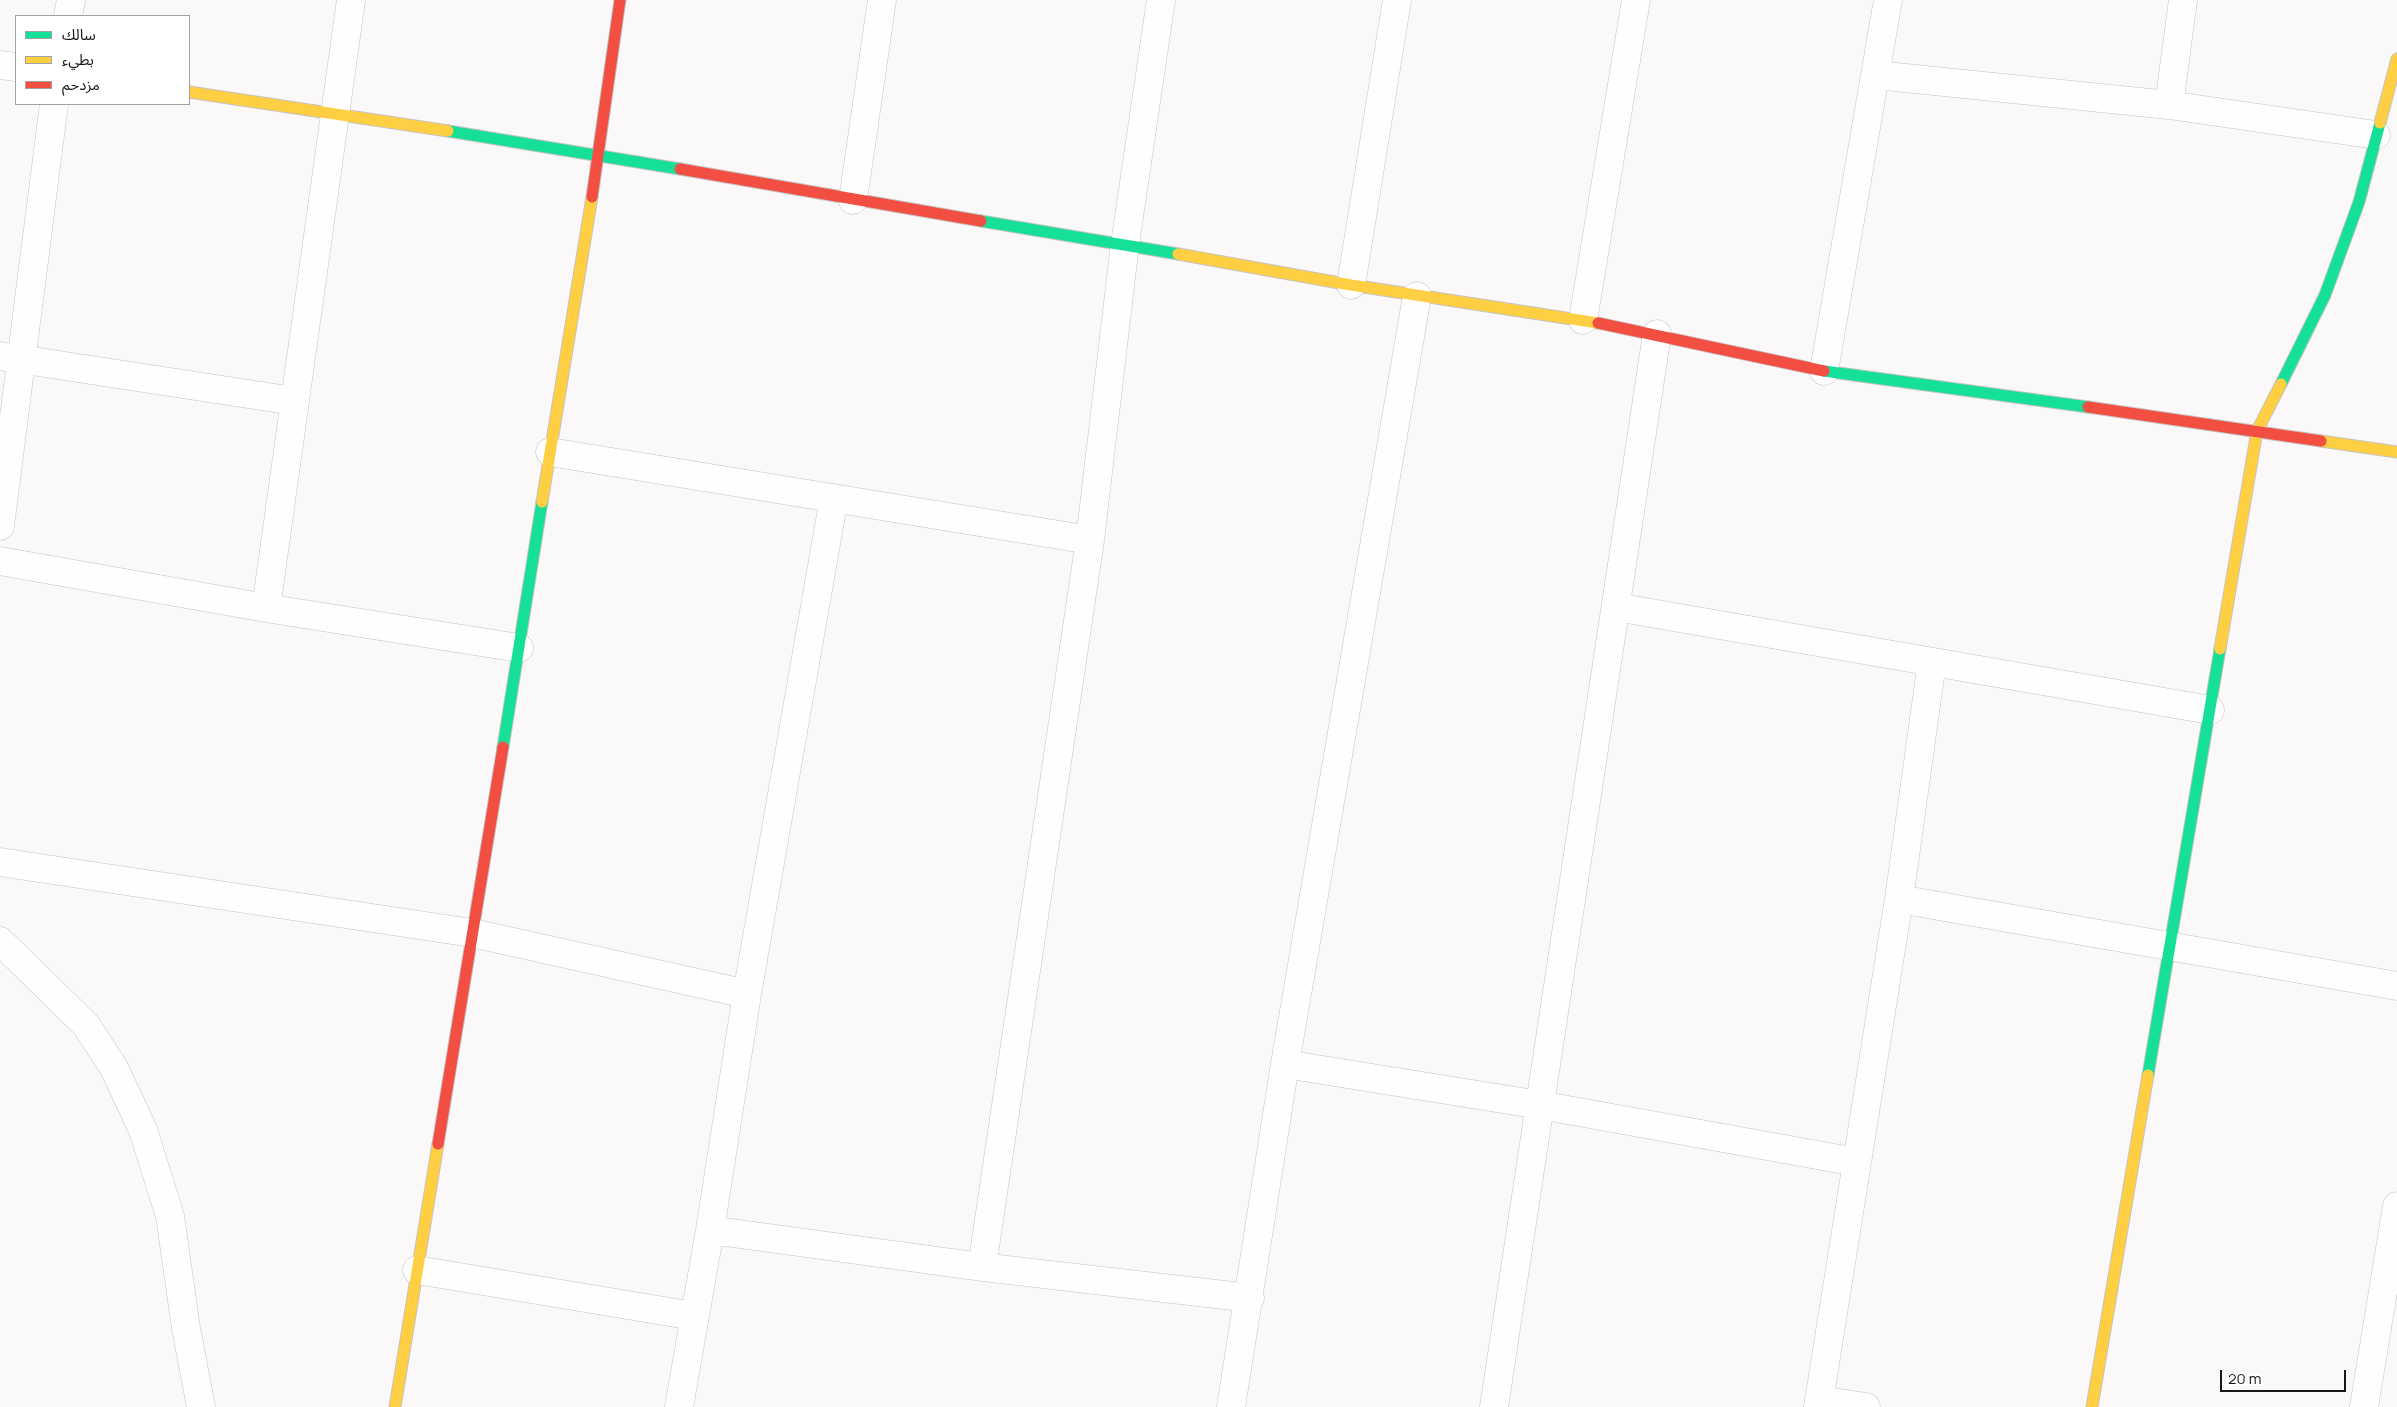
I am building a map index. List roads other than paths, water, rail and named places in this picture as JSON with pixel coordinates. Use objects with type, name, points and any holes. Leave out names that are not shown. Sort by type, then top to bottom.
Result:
[{"type":"street","points":[[68,15],[71,0]]},
{"type":"street","points":[[266,608],[351,0]]},
{"type":"street","points":[[395,1407],[599,154],[620,0]]},
{"type":"street","points":[[853,200],[882,0]]},
{"type":"street","points":[[982,1267],[1090,540],[1125,244],[1161,0]]},
{"type":"street","points":[[1351,285],[1397,0]]},
{"type":"street","points":[[1583,320],[1636,0]]},
{"type":"street","points":[[1824,371],[1888,0]]},
{"type":"street","points":[[2169,105],[2183,0]]},
{"type":"street","points":[[2092,1407],[2257,431],[2325,295],[2359,202],[2397,58]]},
{"type":"street","points":[[0,65],[15,67]]},
{"type":"street","points":[[1876,75],[2169,105],[2376,135]]},
{"type":"street","points":[[190,92],[599,154],[853,200],[1125,244],[1351,285],[1583,320],[1657,334],[1824,371],[2397,452]]},
{"type":"street","points":[[0,526],[11,358],[54,105]]},
{"type":"street","points":[[1231,1407],[1250,1298],[1285,1064],[1417,296]]},
{"type":"street","points":[[1494,1407],[1657,334]]},
{"type":"street","points":[[11,358],[294,401]]},
{"type":"street","points":[[550,452],[1090,540]]},
{"type":"street","points":[[679,1407],[710,1230],[747,994],[834,498]]},
{"type":"street","points":[[0,561],[266,608],[518,648]]},
{"type":"street","points":[[1616,608],[2210,710]]},
{"type":"street","points":[[1866,1407],[1818,1403],[1899,899],[1932,662]]},
{"type":"street","points":[[0,862],[472,933],[747,994]]},
{"type":"street","points":[[1899,899],[2397,986]]},
{"type":"street","points":[[0,941],[86,1026],[114,1068],[143,1130],[170,1216],[186,1328],[201,1407]]},
{"type":"street","points":[[1285,1064],[1540,1105],[1856,1162]]},
{"type":"street","points":[[2364,1407],[2397,1206]]},
{"type":"street","points":[[710,1230],[982,1267],[1250,1298]]},
{"type":"street","points":[[417,1270],[694,1316]]}]
